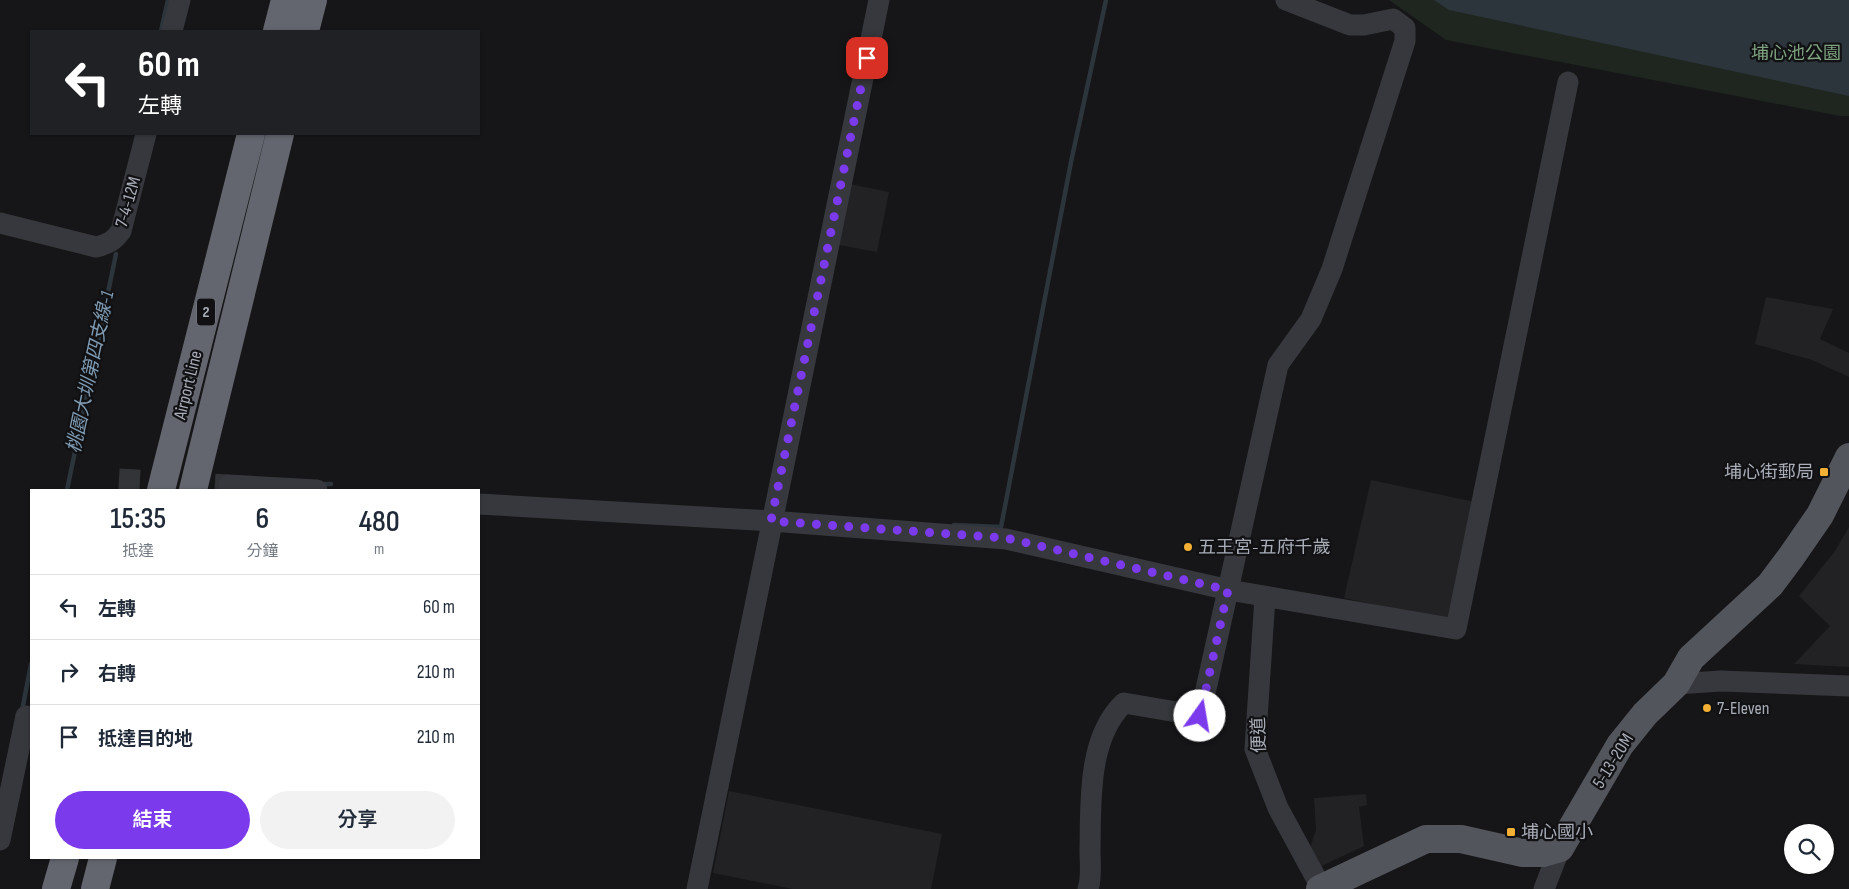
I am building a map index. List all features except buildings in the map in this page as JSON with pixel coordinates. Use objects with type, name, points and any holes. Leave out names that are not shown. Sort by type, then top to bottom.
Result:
[{"type":"highway","points":[[277,30],[285,0]]},
{"type":"highway","points":[[305,30],[313,0]]},
{"type":"highway","name":"Airport Line","points":[[161,489],[251,135]]},
{"type":"highway","name":"Airport Line","points":[[193,489],[280,135]]},
{"type":"highway","points":[[56,889],[65,859]]},
{"type":"highway","points":[[95,889],[103,859]]},
{"type":"main road","points":[[1676,684],[1691,658],[1770,585],[1820,515],[1849,457]]},
{"type":"main road","points":[[1676,684],[1699,672],[1716,659],[1744,634],[1785,591],[1832,528],[1849,494]]},
{"type":"main road","name":"5-13-20M","points":[[1560,848],[1620,745],[1645,714],[1676,684]]},
{"type":"main road","points":[[1321,889],[1426,839],[1461,839],[1523,853],[1543,853],[1560,848]]},
{"type":"main road","points":[[1354,889],[1461,839]]},
{"type":"street","points":[[172,30],[180,0]]},
{"type":"street","points":[[697,889],[879,0]]},
{"type":"street","points":[[1088,889],[1091,803],[1098,749],[1113,713],[1124,703],[1200,716],[1278,365],[1311,319],[1332,269],[1405,41],[1405,28],[1393,19],[1364,25],[1350,25],[1286,0]]},
{"type":"street","points":[[480,504],[771,521],[1006,538],[1228,590],[1456,629],[1568,82]]},
{"type":"street","name":"7-4-12M","points":[[0,223],[96,247],[116,239],[121,231],[146,135]]},
{"type":"street","points":[[229,485],[299,489]]},
{"type":"street","name":"便道","points":[[1265,596],[1256,749],[1278,808],[1321,889]]},
{"type":"street","points":[[1676,684],[1721,681],[1849,686]]},
{"type":"street","points":[[0,840],[26,716]]},
{"type":"street","points":[[1544,889],[1560,848]]},
{"type":"shaded area","name":"埔心池公園","points":[[1434,0],[1849,0],[1849,96],[1449,10]]},
{"type":"shaded area","points":[[850,184],[889,192],[877,252],[839,245]]},
{"type":"shaded area","points":[[1766,297],[1833,309],[1820,339],[1849,353],[1849,377],[1812,360],[1755,344]]},
{"type":"shaded area","points":[[1371,480],[1475,502],[1453,622],[1344,598]]},
{"type":"shaded area","points":[[1849,527],[1849,667],[1794,664],[1830,626],[1799,596],[1835,551]]},
{"type":"shaded area","points":[[729,791],[942,834],[931,889],[793,889],[713,873]]},
{"type":"shaded area","points":[[1366,794],[1367,805],[1359,807],[1364,846],[1313,870],[1308,854],[1316,830],[1314,798]]},
{"type":"green space","name":"埔心池公園","points":[[1389,0],[1849,0],[1849,116],[1840,116],[1446,40]]},
{"type":"waterway","name":"桃園大圳第四支線-1","points":[[161,30],[168,0]]},
{"type":"waterway","points":[[954,525],[1001,527],[1071,162],[1106,0]]},
{"type":"waterway","name":"桃園大圳第四支線-1","points":[[67,489],[116,254]]},
{"type":"waterway","points":[[320,484],[331,484]]},
{"type":"waterway","name":"桃園大圳第四支線-1","points":[[22,711],[30,669]]},
{"type":"tunnel","points":[[119,479],[229,485]]},
{"type":"place","name":"埔心街郵局","points":[[1824,472]]},
{"type":"place","name":"五王宮-五府千歲","points":[[1188,547]]},
{"type":"place","name":"7-Eleven","points":[[1707,708]]},
{"type":"place","name":"埔心國小","points":[[1511,832]]},
{"type":"route","points":[[867,58],[771,521],[1006,538],[1228,590],[1200,716]]}]
